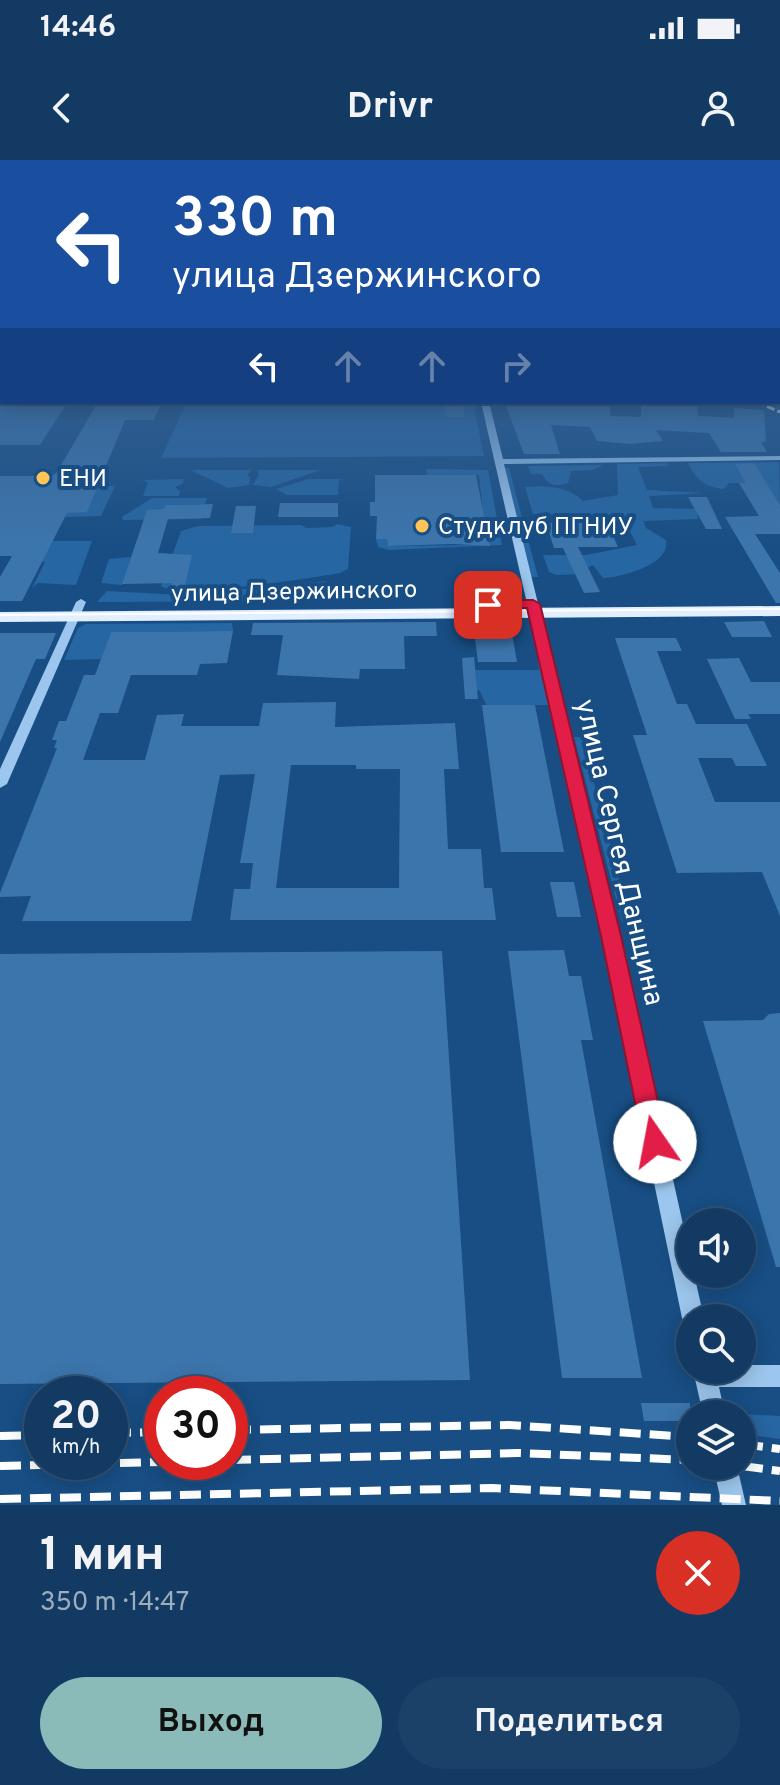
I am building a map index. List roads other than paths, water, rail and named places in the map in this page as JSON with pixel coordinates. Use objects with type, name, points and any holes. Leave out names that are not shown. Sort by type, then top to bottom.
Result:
[{"type":"main road","name":"улица Дзержинского","points":[[534,608],[780,603]]},
{"type":"main road","name":"улица Дзержинского","points":[[0,609],[780,611]]},
{"type":"main road","name":"улица Дзержинского","points":[[0,617],[77,609]]},
{"type":"street","name":"улица Сергея Данщина","points":[[489,421],[611,936],[690,1304]]},
{"type":"street","points":[[498,462],[780,458]]},
{"type":"street","points":[[0,784],[77,609]]},
{"type":"street","points":[[756,1375],[780,1376]]},
{"type":"street","points":[[728,1480],[734,1505]]},
{"type":"tram line","points":[[0,615],[780,609]]},
{"type":"railway","points":[[248,1430],[509,1425],[676,1436]]},
{"type":"railway","points":[[128,1433],[144,1432]]},
{"type":"railway","points":[[0,1436],[24,1435]]},
{"type":"railway","points":[[756,1446],[780,1449]]},
{"type":"railway","points":[[248,1460],[518,1453],[676,1459]]},
{"type":"railway","points":[[0,1466],[144,1462]]},
{"type":"railway","points":[[756,1468],[780,1471]]},
{"type":"railway","points":[[0,1499],[492,1488],[780,1501]]},
{"type":"place","name":"ЕНИ","points":[[43,478]]},
{"type":"place","name":"Студклуб ПГНИУ","points":[[422,526]]}]
